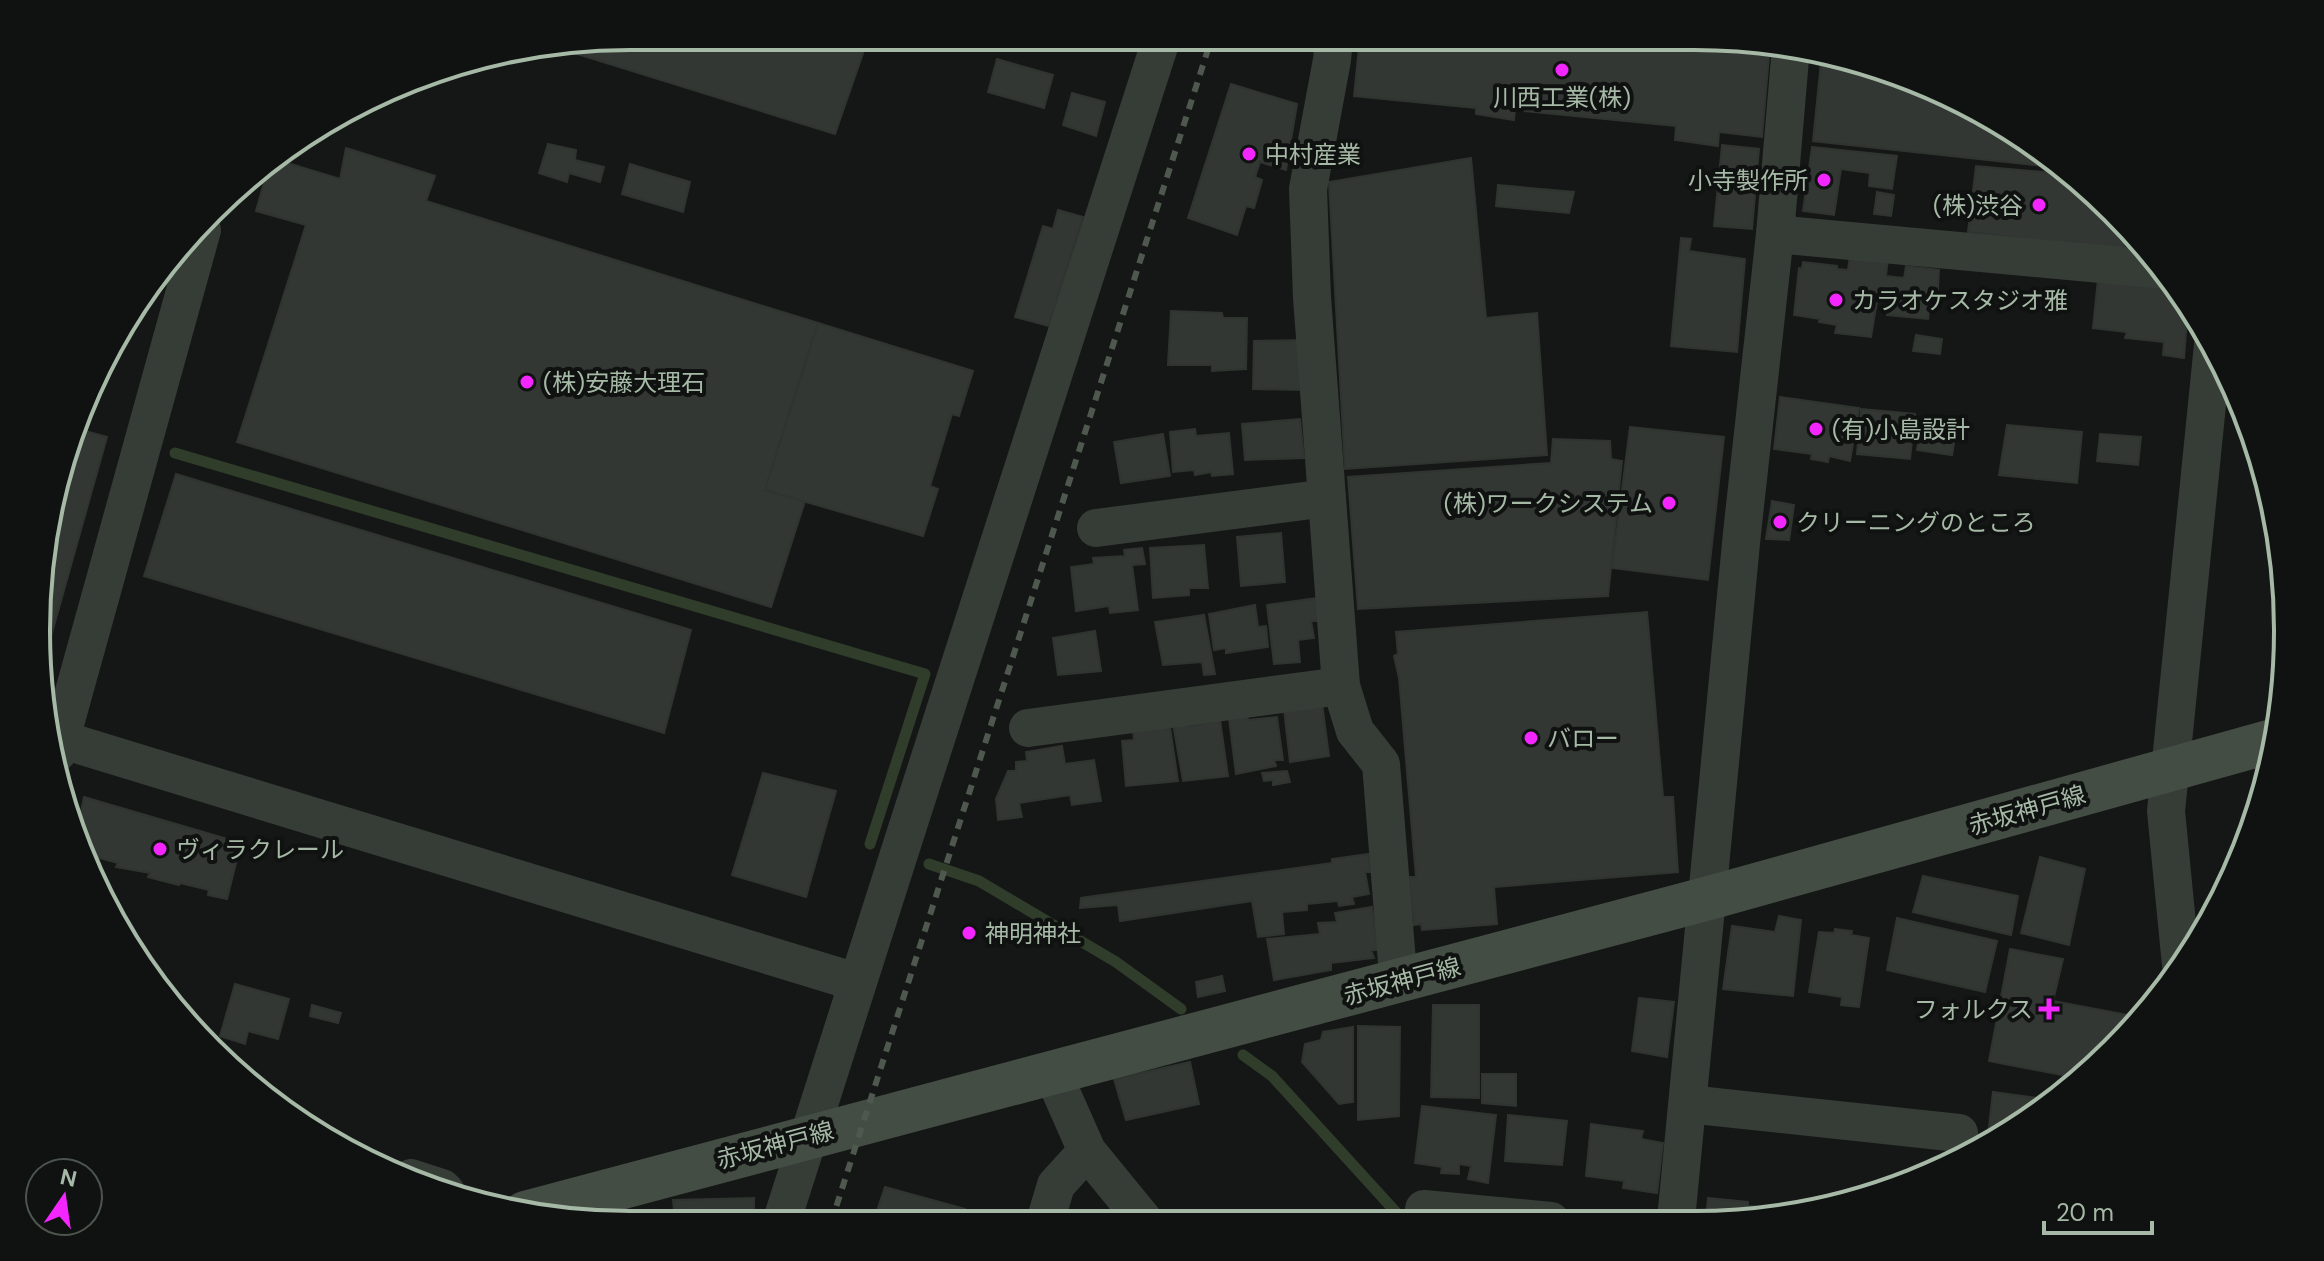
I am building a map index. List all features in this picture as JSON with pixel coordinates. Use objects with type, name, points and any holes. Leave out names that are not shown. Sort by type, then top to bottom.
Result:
[{"type":"main road","name":"赤坂神戸線","points":[[552,1206],[809,1135],[1402,981],[2263,744]]},
{"type":"street","points":[[785,1211],[1158,50]]},
{"type":"street","points":[[1333,50],[1308,189],[1312,297],[1341,686],[1355,731],[1381,764],[1397,962],[1402,981]]},
{"type":"street","points":[[1677,1211],[1790,58]]},
{"type":"street","points":[[1775,234],[2147,268]]},
{"type":"street","points":[[59,734],[198,243]]},
{"type":"street","points":[[2179,948],[2166,811],[2211,368]]},
{"type":"street","points":[[1096,528],[1327,498]]},
{"type":"street","points":[[1028,728],[1341,686]]},
{"type":"street","points":[[61,744],[856,982]]},
{"type":"street","points":[[1053,1074],[1087,1151],[1136,1211]]},
{"type":"street","points":[[1688,1104],[1959,1133]]},
{"type":"street","points":[[1048,1211],[1056,1185],[1087,1151]]},
{"type":"street","points":[[1424,1209],[1445,1211]]},
{"type":"building","points":[[630,50],[864,50],[835,134],[574,53]]},
{"type":"building","name":"川西工業(株)","points":[[1359,50],[1694,50],[1769,55],[1762,137],[1719,132],[1718,146],[1675,140],[1676,126],[1515,110],[1514,120],[1476,114],[1476,108],[1354,96]]},
{"type":"building","points":[[997,59],[1053,75],[1044,108],[988,92]]},
{"type":"building","points":[[1821,64],[1916,94],[1984,128],[2041,166],[1813,141]]},
{"type":"building","name":"中村産業","points":[[1231,84],[1297,104],[1286,170],[1260,162],[1255,177],[1262,180],[1254,208],[1246,206],[1237,235],[1188,218]]},
{"type":"building","points":[[1072,93],[1105,102],[1096,136],[1063,125]]},
{"type":"building","points":[[548,144],[576,150],[575,160],[604,167],[600,182],[569,173],[567,182],[539,173]]},
{"type":"building","points":[[1722,145],[1759,149],[1752,229],[1714,226]]},
{"type":"building","name":"小寺製作所","points":[[1812,147],[1897,156],[1892,189],[1869,186],[1870,173],[1841,169],[1834,215],[1803,211]]},
{"type":"building","name":"(株)安藤大理石","points":[[346,148],[435,176],[426,201],[818,323],[765,490],[805,501],[771,607],[237,442],[306,225],[256,211],[265,180],[287,163],[340,179]]},
{"type":"building","points":[[1471,158],[1486,318],[1537,313],[1547,455],[1345,469],[1329,182]]},
{"type":"building","points":[[630,164],[690,182],[683,212],[622,194]]},
{"type":"building","name":"(株)渋谷","points":[[1976,166],[2050,173],[2104,220],[2125,243],[2124,251],[1968,232]]},
{"type":"building","points":[[1498,185],[1574,192],[1569,213],[1496,206]]},
{"type":"building","points":[[1877,192],[1894,195],[1891,216],[1874,214]]},
{"type":"building","points":[[1058,210],[1083,217],[1049,326],[1015,317],[1043,226],[1053,229]]},
{"type":"building","points":[[1681,238],[1691,239],[1689,251],[1745,259],[1737,352],[1671,346]]},
{"type":"building","name":"カラオケスタジオ雅","points":[[1850,256],[1888,258],[1886,276],[1904,278],[1906,266],[1939,270],[1937,306],[1930,304],[1928,319],[1887,315],[1889,296],[1878,295],[1871,337],[1835,333],[1837,325],[1794,315],[1799,268],[1802,269],[1803,262],[1848,270]]},
{"type":"building","points":[[2098,279],[2159,285],[2187,325],[2184,358],[2163,355],[2164,342],[2125,338],[2127,332],[2093,328]]},
{"type":"building","points":[[1171,311],[1222,313],[1223,318],[1247,318],[1246,369],[1212,371],[1212,365],[1168,365]]},
{"type":"building","points":[[818,323],[973,371],[959,416],[952,414],[930,486],[938,489],[923,536],[765,490]]},
{"type":"building","points":[[1916,335],[1942,339],[1940,354],[1913,351]]},
{"type":"building","points":[[1301,340],[1300,390],[1253,389],[1254,341]]},
{"type":"building","name":"(有)小島設計","points":[[1780,397],[1859,408],[1850,461],[1829,456],[1828,462],[1811,459],[1812,454],[1774,449]]},
{"type":"building","points":[[1861,409],[1915,414],[1910,459],[1857,454]]},
{"type":"building","points":[[1300,419],[1304,458],[1245,460],[1242,424]]},
{"type":"building","points":[[1922,420],[1957,425],[1952,455],[1917,450]]},
{"type":"building","points":[[2007,425],[2082,432],[2077,483],[1999,475]]},
{"type":"building","name":"(株)ワークシステム","points":[[1630,427],[1724,437],[1708,580],[1612,568]]},
{"type":"building","points":[[1195,429],[1196,436],[1229,433],[1233,474],[1212,476],[1211,472],[1195,475],[1194,470],[1173,472],[1170,432]]},
{"type":"building","points":[[86,431],[107,437],[50,639],[55,555],[70,480]]},
{"type":"building","points":[[1163,434],[1170,476],[1121,483],[1114,442]]},
{"type":"building","points":[[2100,434],[2141,437],[2138,465],[2097,461]]},
{"type":"building","points":[[1553,439],[1610,441],[1611,459],[1622,461],[1608,596],[1358,609],[1348,477],[1551,463]]},
{"type":"building","points":[[176,474],[691,630],[664,733],[144,576]]},
{"type":"building","name":"クリーニングのところ","points":[[1772,501],[1794,505],[1789,540],[1766,539]]},
{"type":"building","points":[[1281,533],[1285,582],[1241,586],[1237,537]]},
{"type":"building","points":[[1204,545],[1208,588],[1189,588],[1189,595],[1153,598],[1150,548]]},
{"type":"building","points":[[1142,548],[1145,564],[1132,565],[1138,610],[1110,613],[1109,606],[1076,611],[1071,567],[1094,564],[1093,558],[1125,556],[1124,550]]},
{"type":"building","points":[[1318,598],[1321,621],[1311,621],[1314,638],[1298,640],[1300,662],[1274,664],[1267,605]]},
{"type":"building","points":[[1255,605],[1258,627],[1266,626],[1268,647],[1226,653],[1226,648],[1214,650],[1209,614]]},
{"type":"building","name":"バロー","points":[[1647,612],[1663,797],[1673,797],[1678,872],[1494,887],[1497,924],[1422,930],[1421,924],[1414,925],[1409,877],[1416,877],[1399,678],[1394,656],[1398,654],[1396,632]]},
{"type":"building","points":[[1204,615],[1215,674],[1204,675],[1202,662],[1163,665],[1155,622]]},
{"type":"building","points":[[1095,631],[1101,671],[1058,675],[1053,638]]},
{"type":"building","points":[[1322,703],[1329,756],[1290,762],[1284,709]]},
{"type":"building","points":[[1246,709],[1248,720],[1277,717],[1283,760],[1274,760],[1276,766],[1236,774],[1228,711]]},
{"type":"building","points":[[1188,716],[1190,726],[1220,720],[1228,776],[1183,781],[1172,718]]},
{"type":"building","points":[[1170,727],[1178,781],[1126,786],[1122,741],[1134,740],[1133,730]]},
{"type":"building","points":[[1062,746],[1065,764],[1094,760],[1101,801],[1072,805],[1070,795],[1019,803],[1022,817],[998,820],[996,799],[1008,771],[1016,771],[1016,762],[1027,761],[1026,752]]},
{"type":"building","points":[[1287,771],[1290,782],[1273,785],[1273,780],[1264,781],[1262,773]]},
{"type":"building","points":[[763,773],[836,791],[806,897],[732,875]]},
{"type":"building","name":"ヴィラクレール","points":[[84,797],[241,843],[227,899],[208,895],[209,890],[116,867],[118,863],[96,857],[80,815]]},
{"type":"building","points":[[1369,854],[1371,872],[1365,872],[1369,894],[1352,897],[1354,904],[1339,906],[1338,901],[1307,904],[1307,910],[1282,912],[1284,934],[1258,937],[1252,901],[1120,921],[1118,905],[1080,908],[1081,898],[1332,863],[1332,859]]},
{"type":"building","points":[[2040,857],[2085,869],[2069,945],[2021,933]]},
{"type":"building","points":[[1923,876],[2018,896],[2011,935],[1913,912]]},
{"type":"building","points":[[1372,907],[1378,950],[1371,950],[1374,958],[1331,963],[1331,970],[1274,980],[1267,939],[1320,934],[1318,923],[1337,922],[1335,913]]},
{"type":"building","points":[[1779,916],[1801,920],[1793,996],[1723,989],[1732,926],[1775,932]]},
{"type":"building","points":[[1897,918],[1997,941],[1985,992],[1887,970]]},
{"type":"building","points":[[1835,929],[1852,931],[1851,935],[1869,938],[1859,1007],[1841,1005],[1842,997],[1809,992],[1819,932],[1834,933]]},
{"type":"building","name":"フォルクス","points":[[2010,949],[2063,959],[2053,1001],[2128,1015],[2065,1076],[1989,1061]]},
{"type":"building","points":[[1222,976],[1225,991],[1198,997],[1196,982]]},
{"type":"building","points":[[235,984],[289,999],[278,1039],[248,1031],[245,1044],[220,1036]]},
{"type":"building","points":[[1639,998],[1674,1002],[1667,1057],[1632,1051]]},
{"type":"building","points":[[312,1005],[341,1013],[338,1023],[310,1016]]},
{"type":"building","points":[[1433,1005],[1479,1005],[1479,1098],[1431,1097]]},
{"type":"building","points":[[1358,1026],[1400,1027],[1399,1116],[1358,1120]]},
{"type":"building","points":[[1353,1027],[1353,1102],[1339,1104],[1302,1062],[1305,1044],[1321,1040],[1323,1032]]},
{"type":"building","points":[[1190,1062],[1199,1104],[1126,1120],[1114,1079]]},
{"type":"building","points":[[1482,1074],[1516,1074],[1516,1106],[1482,1103]]},
{"type":"building","points":[[1993,1092],[2037,1098],[2016,1113],[1989,1130]]},
{"type":"building","points":[[1422,1106],[1496,1115],[1488,1183],[1468,1179],[1471,1166],[1459,1164],[1459,1174],[1441,1173],[1442,1167],[1415,1163]]},
{"type":"building","points":[[1508,1115],[1567,1121],[1562,1165],[1505,1161]]},
{"type":"building","points":[[1591,1124],[1643,1131],[1641,1139],[1663,1143],[1657,1193],[1623,1188],[1624,1181],[1586,1176]]},
{"type":"building","points":[[885,1187],[965,1209],[964,1211],[877,1211]]},
{"type":"building","points":[[754,1198],[754,1211],[674,1211],[673,1200]]},
{"type":"building","points":[[1708,1198],[1748,1202],[1748,1206],[1761,1207],[1731,1210],[1707,1211]]},
{"type":"waterway","points":[[175,453],[925,674],[870,844]]},
{"type":"waterway","points":[[929,864],[979,881],[1116,962],[1181,1009]]},
{"type":"waterway","points":[[1243,1055],[1272,1076],[1395,1211]]},
{"type":"railway","points":[[835,1211],[1208,50]]},
{"type":"place","name":"川西工業(株)","points":[[1562,70]]},
{"type":"place","name":"中村産業","points":[[1249,154]]},
{"type":"place","name":"小寺製作所","points":[[1824,180]]},
{"type":"place","name":"(株)渋谷","points":[[2039,205]]},
{"type":"place","name":"カラオケスタジオ雅","points":[[1836,300]]},
{"type":"place","name":"(株)安藤大理石","points":[[527,382]]},
{"type":"place","name":"(有)小島設計","points":[[1816,429]]},
{"type":"place","name":"(株)ワークシステム","points":[[1669,503]]},
{"type":"place","name":"クリーニングのところ","points":[[1780,522]]},
{"type":"place","name":"バロー","points":[[1531,738]]},
{"type":"place","name":"ヴィラクレール","points":[[160,849]]},
{"type":"place","name":"神明神社","points":[[969,933]]},
{"type":"place","name":"フォルクス","points":[[2049,1009]]}]
